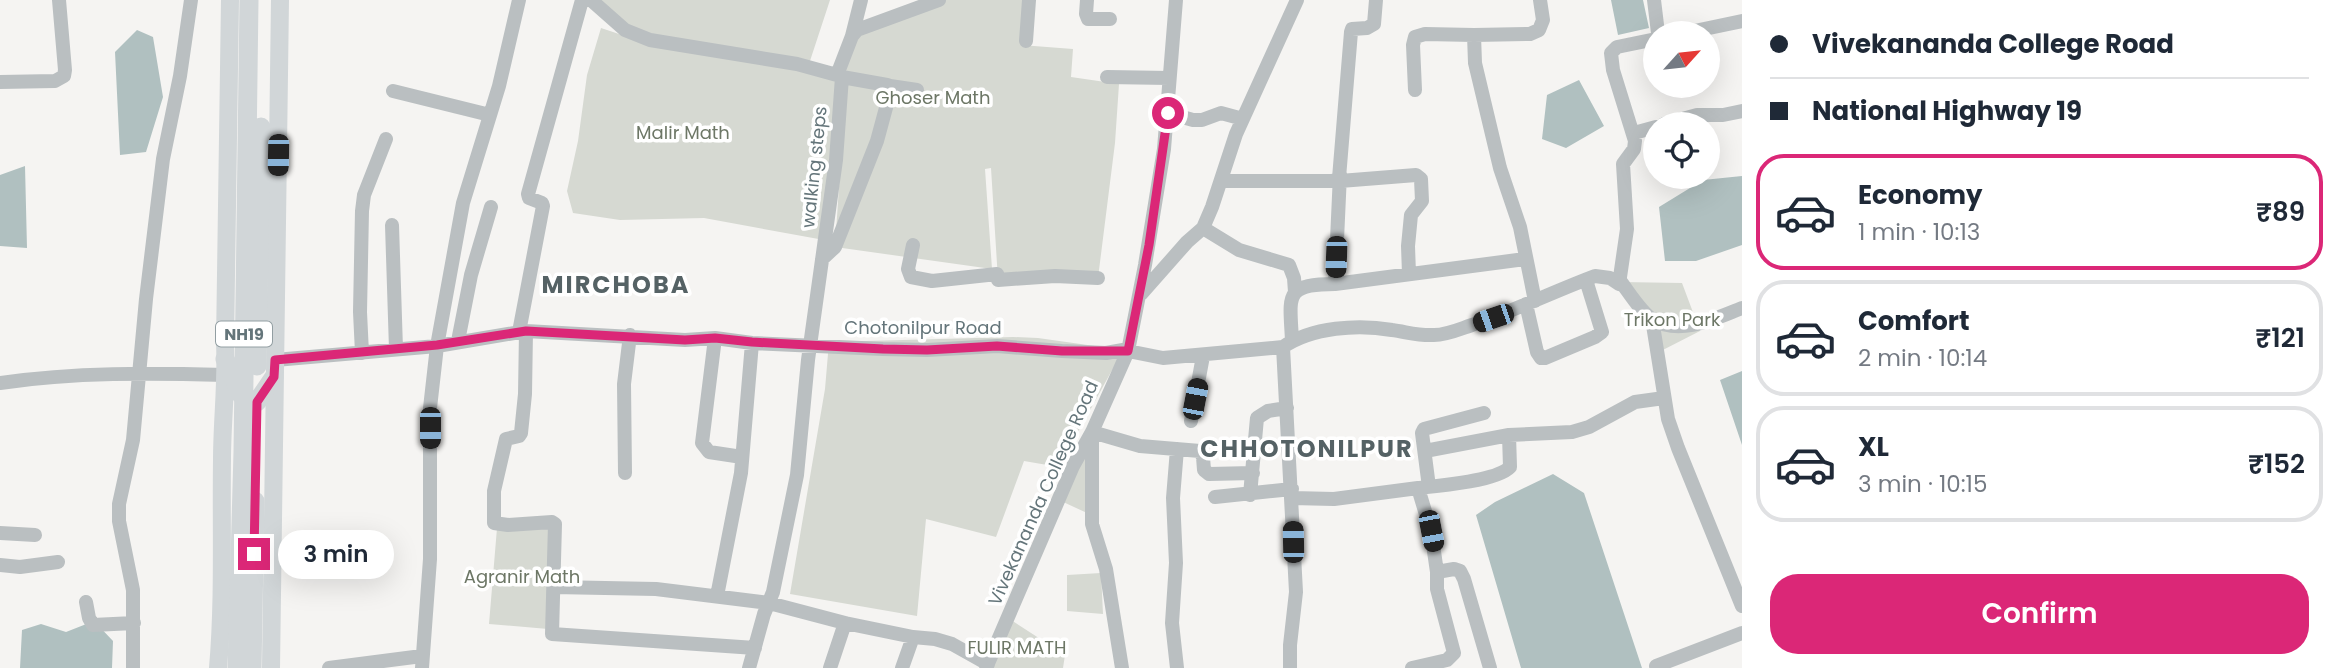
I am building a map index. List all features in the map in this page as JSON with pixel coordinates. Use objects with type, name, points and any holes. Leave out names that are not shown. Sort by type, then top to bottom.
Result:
[{"type":"highway","name":"NH19","points":[[249,0],[253,668]]},
{"type":"highway","name":"NH19","points":[[237,668],[250,402],[262,0]]},
{"type":"highway","points":[[226,367],[250,402],[274,369]]},
{"type":"main road","points":[[218,668],[222,607],[230,0]]},
{"type":"main road","points":[[271,668],[280,0]]},
{"type":"street","points":[[0,82],[55,81],[64,76],[59,0]]},
{"type":"street","points":[[133,668],[134,590],[118,512],[133,440],[138,373],[163,159],[180,76],[191,0]]},
{"type":"street","points":[[329,668],[422,662],[430,559],[430,408],[437,345],[463,203],[490,115],[519,0]]},
{"type":"street","points":[[582,0],[528,194],[529,198],[542,203],[543,206],[522,331],[526,394],[521,433],[506,439],[494,491],[494,523],[554,523],[554,635],[670,640],[755,648]]},
{"type":"street","points":[[591,0],[625,30],[650,40],[715,53],[797,64],[840,76],[917,90]]},
{"type":"street","name":"walking steps","points":[[749,668],[769,603],[794,495],[836,160],[840,76],[861,0]]},
{"type":"street","points":[[852,36],[857,30],[939,0]]},
{"type":"street","points":[[1026,41],[1029,0]]},
{"type":"street","points":[[1087,0],[1088,19],[1110,19]]},
{"type":"street","name":"Vivekananda College Road","points":[[987,666],[1073,466],[1092,432],[1128,351],[1164,149],[1176,0]]},
{"type":"street","points":[[1139,298],[1187,242],[1203,228],[1242,118],[1297,0]]},
{"type":"street","points":[[1335,284],[1351,32],[1352,29],[1367,28],[1374,24],[1376,0]]},
{"type":"street","points":[[1415,90],[1415,37],[1425,34],[1530,34],[1539,30],[1543,20],[1540,0]]},
{"type":"street","points":[[1654,0],[1657,21]]},
{"type":"street","points":[[1720,28],[1741,25]]},
{"type":"street","points":[[1474,35],[1475,63],[1500,168],[1520,227],[1537,352],[1541,358],[1602,332],[1586,280]]},
{"type":"street","points":[[1643,42],[1617,47],[1611,52],[1613,70],[1634,133],[1634,149],[1623,164],[1628,229],[1619,284],[1621,282],[1652,319],[1668,325],[1689,326],[1742,308]]},
{"type":"street","points":[[1107,77],[1169,78]]},
{"type":"street","points":[[822,259],[835,247],[877,141],[890,86]]},
{"type":"street","points":[[393,91],[490,115]]},
{"type":"street","points":[[1720,115],[1742,111]]},
{"type":"street","points":[[1168,113],[1194,120],[1221,113],[1242,118]]},
{"type":"street","points":[[1634,133],[1643,131]]},
{"type":"street","points":[[362,353],[362,211],[366,188],[386,139]]},
{"type":"street","points":[[1221,181],[1333,181],[1340,178],[1416,175],[1421,179],[1422,201],[1412,212],[1408,235],[1409,274]]},
{"type":"street","points":[[458,341],[471,275],[491,207]]},
{"type":"street","points":[[392,225],[396,349]]},
{"type":"street","points":[[1203,228],[1238,250],[1289,265],[1294,278],[1295,292],[1291,304],[1288,344],[1287,408],[1296,592],[1290,668]]},
{"type":"street","points":[[913,245],[908,269],[911,277],[932,281],[998,277],[1098,278]]},
{"type":"street","points":[[1295,292],[1310,284],[1335,284],[1525,259]]},
{"type":"street","name":"Chotonilpur Road","points":[[274,369],[362,353],[437,345],[522,331],[685,340],[715,338],[883,349],[927,350],[997,346],[1062,351],[1128,351],[1163,358],[1203,356],[1288,344],[1332,330],[1364,327],[1414,335],[1438,335],[1493,318],[1595,276],[1610,278],[1619,284]]},
{"type":"street","points":[[1652,319],[1664,398],[1678,448],[1741,602]]},
{"type":"street","points":[[625,473],[624,384],[630,335]]},
{"type":"street","points":[[715,338],[702,443],[709,452],[743,457]]},
{"type":"street","points":[[717,596],[743,457],[752,342]]},
{"type":"street","points":[[1191,421],[1203,356]]},
{"type":"street","points":[[0,383],[36,378],[226,367]]},
{"type":"street","points":[[1425,451],[1509,435],[1572,432],[1589,427],[1635,402],[1664,398]]},
{"type":"street","points":[[1250,495],[1257,418],[1261,413],[1287,408]]},
{"type":"street","points":[[1412,668],[1447,660],[1454,653],[1437,589],[1437,572],[1423,488],[1425,451],[1422,433],[1427,427],[1484,413]]},
{"type":"street","points":[[1122,668],[1106,569],[1092,524],[1092,432],[1135,444],[1200,451],[1204,470],[1209,474],[1253,472]]},
{"type":"street","points":[[1215,497],[1292,494],[1334,499],[1479,479],[1508,471],[1511,462],[1509,435]]},
{"type":"street","points":[[1177,449],[1173,498],[1176,564],[1172,623],[1177,668]]},
{"type":"street","points":[[0,533],[35,535]]},
{"type":"street","points":[[0,565],[20,567],[58,562]]},
{"type":"street","points":[[1437,572],[1454,569],[1460,571],[1490,668]]},
{"type":"street","points":[[554,587],[656,589],[769,603],[953,644],[987,666]]},
{"type":"street","points":[[86,602],[93,625],[134,623]]},
{"type":"street","points":[[830,668],[845,622]]},
{"type":"street","points":[[1656,666],[1742,633]]},
{"type":"street","points":[[902,668],[913,637]]},
{"type":"green space","name":"Malir Math","points":[[583,0],[830,0],[808,67],[836,79],[824,240],[704,218],[620,220],[573,213],[567,191],[578,141],[587,75],[601,28],[622,35]]},
{"type":"green space","name":"Ghoser Math","points":[[940,0],[1025,0],[1021,45],[1073,49],[1071,77],[1119,84],[1115,143],[1098,278],[998,280],[991,168],[985,169],[992,269],[835,247],[846,81],[840,72],[858,32]]},
{"type":"green space","name":"Trikon Park","points":[[1621,282],[1682,283],[1700,331],[1657,353],[1648,315]]},
{"type":"green space","points":[[1013,337],[1123,350],[1059,467],[1024,461],[996,537],[926,519],[917,616],[790,594],[825,389],[829,342]]},
{"type":"green space","points":[[1089,445],[1087,513],[1061,501]]},
{"type":"green space","name":"Agranir Math","points":[[497,528],[552,528],[548,629],[489,624]]},
{"type":"green space","points":[[1101,573],[1103,614],[1067,611],[1067,575]]},
{"type":"green space","name":"FULIR MATH","points":[[1008,618],[1065,655],[1063,668],[986,668]]},
{"type":"shaded area","points":[[1611,0],[1643,0],[1648,21],[1643,21],[1643,29],[1618,35]]},
{"type":"shaded area","points":[[137,30],[153,37],[163,97],[146,152],[120,155],[115,52]]},
{"type":"shaded area","points":[[1579,80],[1604,126],[1566,148],[1542,139],[1547,95]]},
{"type":"shaded area","points":[[25,166],[27,248],[0,246],[0,175]]},
{"type":"shaded area","points":[[1742,176],[1742,245],[1696,261],[1665,261],[1659,207],[1688,189],[1720,189],[1720,178]]},
{"type":"shaded area","points":[[1742,371],[1742,445],[1720,380]]},
{"type":"shaded area","points":[[1553,474],[1584,493],[1642,668],[1521,668],[1476,515],[1495,502]]},
{"type":"shaded area","points":[[94,621],[113,641],[112,668],[20,668],[22,630],[41,624],[66,632]]},
{"type":"district","name":"MIRCHOBA","points":[[616,284]]},
{"type":"district","name":"CHHOTONILPUR","points":[[1307,448]]},
{"type":"route","points":[[254,554],[257,402],[274,377],[275,360],[437,345],[526,331],[585,332],[685,340],[715,338],[883,349],[927,350],[997,346],[1106,353],[1128,351],[1149,245],[1168,113]]}]
